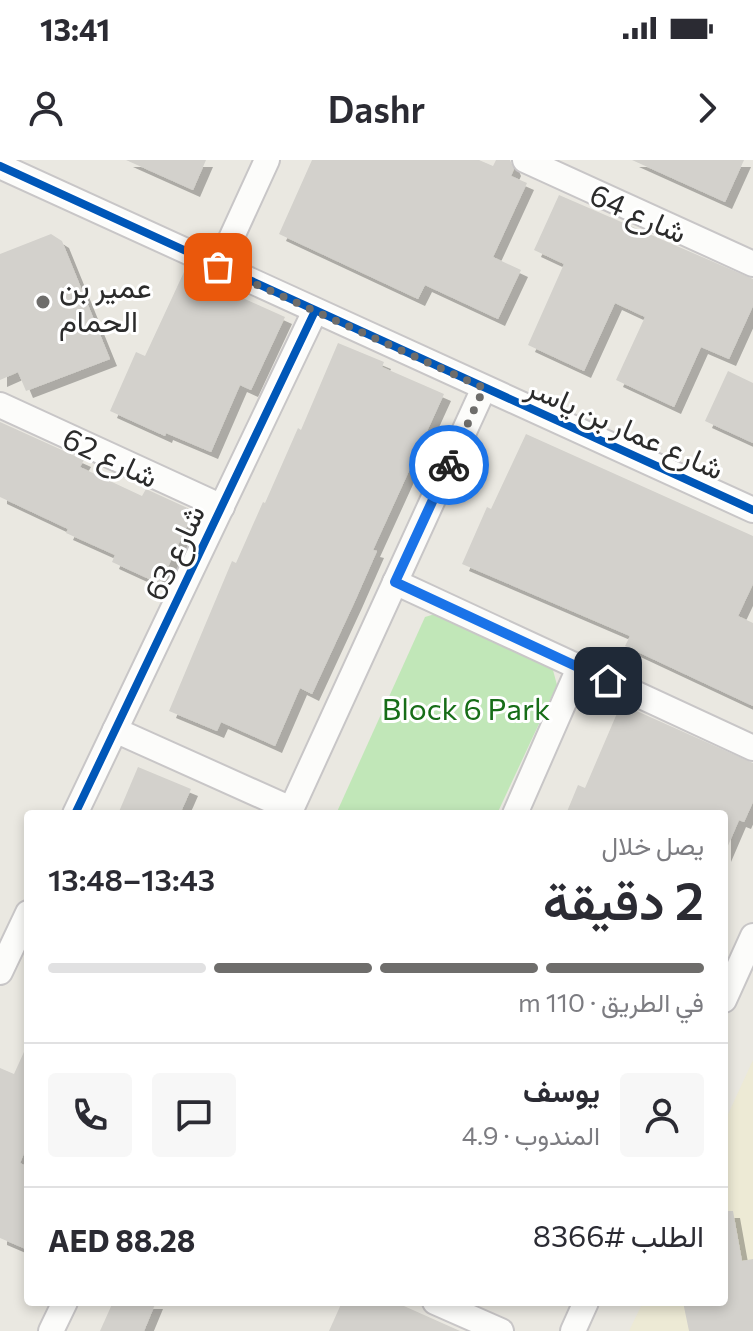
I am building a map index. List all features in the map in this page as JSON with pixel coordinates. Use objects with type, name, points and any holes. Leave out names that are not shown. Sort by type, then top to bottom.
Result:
[{"type":"street","points":[[218,267],[267,160]]},
{"type":"street","name":"شارع 64","points":[[525,160],[753,264]]},
{"type":"street","name":"شارع عمار بن ياسر","points":[[0,166],[753,510]]},
{"type":"street","name":"شارع 63","points":[[77,810],[315,311]]},
{"type":"street","points":[[290,810],[484,388]]},
{"type":"street","name":"شارع 62","points":[[0,405],[222,507]]},
{"type":"street","points":[[395,582],[753,748]]},
{"type":"street","points":[[517,810],[579,668]]},
{"type":"street","points":[[115,730],[288,810]]},
{"type":"street","points":[[0,972],[16,921]]},
{"type":"street","points":[[730,972],[752,939]]},
{"type":"street","points":[[51,1331],[63,1306]]},
{"type":"street","points":[[444,1306],[501,1331]]},
{"type":"street","points":[[573,1331],[584,1306]]},
{"type":"shaded area","points":[[753,1060],[753,1331],[629,1331],[641,1306],[728,1306],[728,1114]]},
{"type":"green space","name":"Block 6 Park","points":[[448,610],[550,659],[557,685],[499,810],[338,810],[425,617]]},
{"type":"building","points":[[126,160],[206,160],[193,190]]},
{"type":"building","points":[[312,160],[479,160],[493,166],[496,160],[510,160],[514,169],[511,176],[527,183],[493,257],[521,270],[498,319],[425,285],[418,299],[279,234]]},
{"type":"building","points":[[632,160],[744,160],[725,202]]},
{"type":"building","points":[[559,195],[753,279],[753,306],[729,359],[701,347],[674,407],[616,380],[645,317],[615,303],[584,371],[528,345],[564,264],[534,250]]},
{"type":"building","name":"عمير بن الحمام","points":[[51,234],[62,241],[110,359],[26,391],[18,372],[0,380],[0,254]]},
{"type":"building","points":[[184,272],[285,317],[251,390],[240,385],[211,452],[166,433],[165,436],[110,411],[136,352],[145,356]]},
{"type":"building","points":[[338,343],[384,362],[382,367],[444,394],[312,694],[300,688],[275,746],[221,722],[217,731],[169,711],[232,561],[236,563],[298,428],[301,430]]},
{"type":"building","points":[[728,371],[753,383],[753,443],[705,421]]},
{"type":"building","points":[[0,422],[84,460],[80,467],[142,496],[146,489],[194,511],[160,584],[112,562],[115,555],[66,533],[68,529],[0,497]]},
{"type":"building","points":[[526,434],[753,536],[753,584],[738,616],[753,623],[753,706],[625,646],[630,636],[462,564],[487,507],[491,509]]},
{"type":"building","points":[[621,704],[753,763],[753,802],[744,822],[739,820],[728,846],[728,810],[568,810],[578,785],[585,788]]},
{"type":"building","points":[[138,767],[191,789],[182,810],[120,810]]},
{"type":"building","points":[[24,1052],[24,1154],[20,1163],[24,1165],[24,1248],[0,1238],[0,1068],[14,1074]]},
{"type":"building","points":[[728,1211],[733,1211],[742,1261],[753,1259],[753,1331],[689,1331],[684,1306],[728,1306]]},
{"type":"building","points":[[111,1306],[154,1306],[144,1331],[100,1331]]},
{"type":"building","points":[[340,1306],[404,1306],[460,1331],[329,1331]]},
{"type":"cycle path","points":[[0,166],[753,510]]},
{"type":"cycle path","points":[[77,810],[315,311]]},
{"type":"way so far","points":[[218,267],[484,388],[449,465]]},
{"type":"place","name":"عمير بن الحمام","points":[[43,302]]},
{"type":"route","points":[[449,465],[395,582],[608,681]]}]
